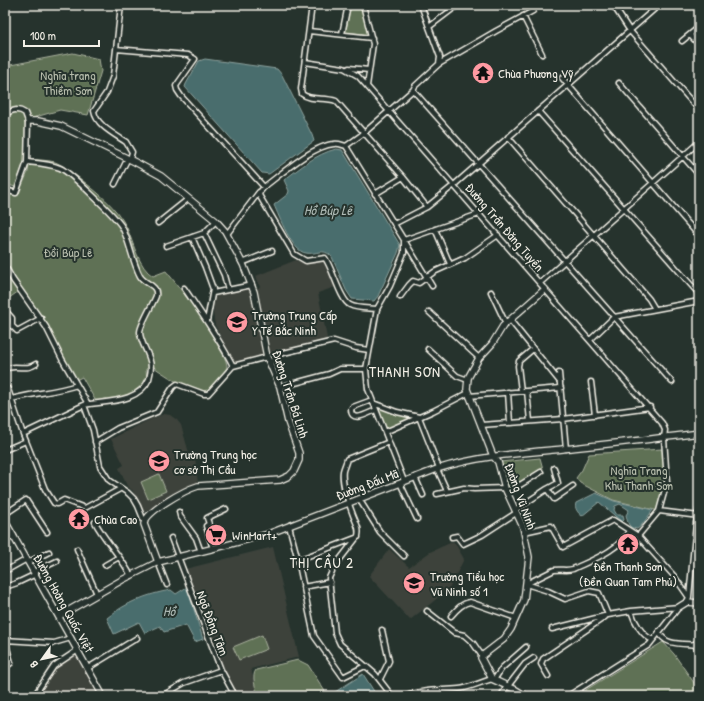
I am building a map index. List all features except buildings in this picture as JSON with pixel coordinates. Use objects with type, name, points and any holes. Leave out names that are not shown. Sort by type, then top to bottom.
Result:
[{"type":"street","points":[[115,184],[132,152],[126,142],[98,121],[94,111],[107,92],[111,82],[121,5]]},
{"type":"street","points":[[312,5],[301,89],[302,94],[307,97],[336,101],[403,177],[427,207]]},
{"type":"street","points":[[342,34],[348,5]]},
{"type":"street","points":[[363,5],[373,44],[367,86]]},
{"type":"street","points":[[421,5],[440,57],[439,64]]},
{"type":"street","points":[[429,27],[458,5]]},
{"type":"street","points":[[613,5],[630,31],[699,110]]},
{"type":"street","points":[[394,224],[427,207],[454,185],[659,5]]},
{"type":"street","points":[[227,234],[264,186],[314,150],[334,144],[346,146],[364,133],[413,90],[415,86],[439,64],[533,11]]},
{"type":"street","points":[[523,16],[542,54]]},
{"type":"street","points":[[682,41],[699,27]]},
{"type":"street","points":[[309,31],[372,38]]},
{"type":"street","points":[[690,35],[699,45]]},
{"type":"street","points":[[116,49],[188,55],[196,59],[176,86],[177,90],[264,186]]},
{"type":"street","name":"Đường Trần Đăng Tuyển","points":[[305,62],[344,68],[358,76],[662,423],[665,430],[666,482],[658,511]]},
{"type":"street","points":[[344,68],[369,70]]},
{"type":"street","points":[[562,78],[699,236]]},
{"type":"street","points":[[618,83],[699,175]]},
{"type":"street","points":[[413,90],[672,382]]},
{"type":"street","points":[[5,114],[14,110],[20,110],[25,113],[28,121],[27,162],[16,193],[5,190]]},
{"type":"street","points":[[538,111],[699,294]]},
{"type":"street","name":"Đường Trần Bá Linh","points":[[28,121],[38,121],[60,126],[129,158],[161,176],[216,221],[227,234],[252,285],[267,357],[280,388],[288,422],[298,448],[300,457],[298,464],[292,474],[285,478],[198,486],[188,489],[172,498],[144,521]]},
{"type":"street","points":[[508,137],[649,299],[655,309]]},
{"type":"street","points":[[540,283],[699,142]]},
{"type":"street","points":[[346,146],[432,286]]},
{"type":"street","points":[[23,434],[86,405],[130,397],[140,392],[147,383],[151,370],[150,360],[140,332],[141,326],[156,298],[157,292],[156,288],[141,276],[121,226],[103,205],[65,171],[53,166],[27,162]]},
{"type":"street","points":[[375,194],[403,177]]},
{"type":"street","points":[[260,192],[259,196],[294,254],[306,261],[326,258],[347,303],[353,306],[377,309]]},
{"type":"street","points":[[158,223],[188,199]]},
{"type":"street","points":[[404,240],[479,214]]},
{"type":"street","points":[[166,246],[204,233],[216,221]]},
{"type":"street","points":[[435,229],[450,264]]},
{"type":"street","points":[[204,233],[224,275],[228,290]]},
{"type":"street","points":[[400,296],[413,282],[419,283],[426,277],[465,258],[498,235]]},
{"type":"street","points":[[192,238],[213,288],[207,321]]},
{"type":"street","points":[[404,240],[404,253],[390,286],[377,309],[366,369],[368,389],[389,442],[402,482],[418,519]]},
{"type":"street","points":[[242,262],[272,251]]},
{"type":"street","points":[[5,266],[13,280],[41,318],[77,385],[86,405],[93,430],[100,466],[108,480],[128,493],[138,506],[167,585]]},
{"type":"street","points":[[213,293],[252,285]]},
{"type":"street","points":[[184,288],[207,321],[233,366]]},
{"type":"street","points":[[468,394],[466,390],[468,380],[480,358],[508,322],[546,289]]},
{"type":"street","points":[[491,292],[508,322],[533,349],[560,382]]},
{"type":"street","points":[[590,340],[614,318],[699,301]]},
{"type":"street","points":[[5,310],[12,318],[12,326]]},
{"type":"street","points":[[429,312],[480,358]]},
{"type":"street","points":[[5,325],[12,326],[17,331],[41,318]]},
{"type":"street","points":[[270,365],[274,358],[279,354],[325,342],[340,342],[356,348],[369,350]]},
{"type":"street","points":[[428,349],[457,376],[468,380]]},
{"type":"street","points":[[521,391],[518,364],[519,361],[533,349]]},
{"type":"street","points":[[95,442],[118,428],[157,412],[177,384],[204,394],[208,394],[233,366],[267,357]]},
{"type":"street","points":[[5,368],[15,366],[24,368],[31,367],[36,364]]},
{"type":"street","points":[[280,388],[340,370],[366,369]]},
{"type":"street","points":[[559,373],[566,449]]},
{"type":"street","points":[[591,382],[595,415]]},
{"type":"street","points":[[5,401],[61,390],[77,385]]},
{"type":"street","points":[[8,388],[26,442],[45,489],[54,503],[57,504],[64,500],[85,508],[120,489]]},
{"type":"street","points":[[385,432],[446,406],[468,394],[561,388]]},
{"type":"street","points":[[527,391],[530,422]]},
{"type":"street","points":[[508,392],[510,423]]},
{"type":"street","name":"Đường Vũ Ninh","points":[[468,394],[493,456],[498,462],[506,490],[524,532],[529,557],[524,600],[511,629],[504,639],[482,656]]},
{"type":"street","points":[[376,410],[356,417],[351,413],[353,407],[373,401],[397,412],[419,417]]},
{"type":"street","points":[[481,425],[563,419],[650,408]]},
{"type":"street","points":[[419,417],[447,491]]},
{"type":"street","name":"Đường Đấu Mã","points":[[59,616],[158,562],[259,536],[402,482],[469,460],[699,433]]},
{"type":"street","points":[[5,450],[26,442]]},
{"type":"street","points":[[389,442],[347,459],[343,472],[345,489],[358,525],[359,532],[358,536],[334,567],[329,578],[336,638],[340,644],[380,679],[392,696]]},
{"type":"street","points":[[452,537],[457,536],[463,544],[476,538],[516,512],[546,489],[558,483],[554,468]]},
{"type":"street","points":[[437,494],[464,488],[506,490],[541,472]]},
{"type":"street","points":[[415,478],[423,495]]},
{"type":"street","points":[[546,489],[554,500],[574,486]]},
{"type":"street","points":[[359,499],[380,532],[404,556]]},
{"type":"street","points":[[5,514],[26,500],[47,532]]},
{"type":"street","points":[[213,549],[206,526],[210,524],[207,518],[226,509]]},
{"type":"street","points":[[568,696],[646,646],[653,640],[679,607],[688,599],[699,509]]},
{"type":"street","points":[[638,536],[658,511],[698,516]]},
{"type":"street","points":[[179,512],[180,516],[196,538],[201,552]]},
{"type":"street","points":[[524,532],[551,526],[563,547],[614,520],[638,536],[674,576],[688,599],[699,603]]},
{"type":"street","name":"Đường Hoàng Quốc Việt","points":[[5,521],[104,696]]},
{"type":"street","points":[[95,522],[100,533],[119,557],[131,576]]},
{"type":"street","points":[[288,526],[298,560],[314,636],[343,677],[365,666]]},
{"type":"street","points":[[526,584],[554,570],[560,569],[567,571],[574,569],[611,550],[622,541],[630,531]]},
{"type":"street","points":[[5,541],[14,536]]},
{"type":"street","points":[[298,560],[358,536]]},
{"type":"street","name":"Ngõ Đồng Tâm","points":[[171,538],[221,670],[234,694]]},
{"type":"street","points":[[78,548],[97,594]]},
{"type":"street","points":[[5,570],[49,552]]},
{"type":"street","points":[[105,565],[119,557]]},
{"type":"street","points":[[694,558],[699,559]]},
{"type":"street","points":[[6,586],[17,583],[57,561]]},
{"type":"street","points":[[304,587],[330,582]]},
{"type":"street","points":[[526,584],[548,591],[565,599],[589,592],[599,593],[608,615]]},
{"type":"street","points":[[450,616],[461,606],[470,602],[516,618]]},
{"type":"street","points":[[552,629],[608,615],[631,611],[679,607]]},
{"type":"street","points":[[427,611],[455,633],[464,635],[473,643],[482,656],[493,679],[526,696]]},
{"type":"street","points":[[631,611],[641,630],[653,640]]},
{"type":"street","points":[[548,676],[541,664],[543,659],[608,615]]},
{"type":"street","points":[[380,679],[389,662],[382,630]]},
{"type":"street","points":[[659,631],[663,638],[669,642],[696,644],[699,651]]},
{"type":"street","points":[[5,667],[11,663],[5,640],[54,643],[71,638]]},
{"type":"street","points":[[88,668],[137,638]]},
{"type":"street","points":[[406,696],[435,690],[460,689],[493,679],[502,668],[526,648]]},
{"type":"street","points":[[34,696],[54,666],[78,650]]},
{"type":"street","points":[[501,696],[525,664],[534,658]]},
{"type":"street","points":[[162,696],[184,683],[221,670]]},
{"type":"shaded area","points":[[296,260],[307,264],[323,261],[326,264],[335,287],[318,293],[328,343],[268,358],[255,289],[260,287],[256,276]]},
{"type":"shaded area","points":[[249,287],[264,356],[234,364],[215,325],[213,313],[215,294]]},
{"type":"shaded area","name":"Trường Trung học cơ sở Thị Cầu","points":[[164,414],[170,415],[181,425],[189,453],[193,453],[195,457],[198,484],[187,487],[143,513],[133,491],[127,486],[119,468],[124,465],[111,439]]},
{"type":"shaded area","name":"Trường Tiểu học Vũ Ninh số 1","points":[[450,543],[455,543],[464,559],[449,589],[410,620],[369,576],[389,549],[409,567],[430,552]]},
{"type":"shaded area","points":[[273,547],[299,657],[251,669],[257,696],[225,696],[230,693],[222,674],[225,671],[185,569]]},
{"type":"shaded area","points":[[76,651],[96,693],[87,696],[45,696],[40,687],[53,668]]},
{"type":"green space","points":[[350,5],[361,5],[369,33],[368,35],[347,32],[346,30]]},
{"type":"green space","name":"Nghĩa trang Thiềm Sơn","points":[[73,53],[99,59],[101,71],[88,115],[60,110],[25,120],[26,157],[15,187],[5,184],[5,66]]},
{"type":"green space","name":"Đồi Búp Lê","points":[[30,159],[58,163],[99,194],[112,206],[123,220],[140,261],[148,272],[153,276],[166,271],[180,288],[211,334],[227,364],[224,372],[207,390],[203,391],[175,381],[152,366],[146,369],[147,381],[143,388],[133,398],[98,405],[82,377],[74,381],[47,327],[19,291],[5,301],[5,187],[20,190],[28,172]]},
{"type":"green space","points":[[381,408],[412,418],[386,429],[379,410]]},
{"type":"green space","name":"Nghĩa Trang Khu Thanh Sơn","points":[[662,449],[667,482],[659,511],[613,500],[580,483],[576,478],[582,470],[589,454]]},
{"type":"green space","points":[[540,458],[543,469],[508,491],[500,462]]},
{"type":"green space","points":[[159,474],[166,491],[148,499],[141,482]]},
{"type":"green space","points":[[262,635],[267,649],[239,660],[233,647]]},
{"type":"green space","points":[[663,642],[674,654],[699,690],[699,696],[576,696]]},
{"type":"green space","points":[[298,660],[308,665],[326,693],[326,696],[258,696],[254,679],[256,670]]},
{"type":"water","points":[[205,59],[277,69],[282,75],[314,141],[269,174],[262,173],[185,87],[199,61]]},
{"type":"water","name":"Hồ Búp Lê","points":[[336,149],[342,150],[344,153],[400,245],[398,253],[378,296],[374,301],[352,299],[346,290],[332,257],[329,254],[326,252],[306,253],[296,247],[287,233],[274,205],[288,194],[289,191],[284,180],[315,158]]},
{"type":"water","points":[[596,493],[614,501],[653,510],[637,529],[632,528],[629,525],[626,515],[629,510],[620,504],[615,506],[614,510],[617,515],[623,515],[624,520],[622,522],[599,502],[582,516],[577,510],[576,503]]},
{"type":"water","name":"Hồ","points":[[187,587],[203,639],[195,642],[186,625],[164,632],[160,626],[145,633],[139,622],[114,634],[107,618],[121,608],[153,594],[171,590],[176,594]]},
{"type":"water","points":[[363,674],[375,693],[371,696],[333,696],[332,694]]},
{"type":"place","name":"Chùa Phương Vỹ","points":[[483,73]]},
{"type":"place","name":"Trường Trung Cấp Y Tế Bắc Ninh","points":[[237,322]]},
{"type":"place","name":"Trường Trung học cơ sở Thị Cầu","points":[[159,461]]},
{"type":"place","name":"Chùa Cao","points":[[79,519]]},
{"type":"place","name":"WinMart+","points":[[216,535]]},
{"type":"place","name":"Đền Thanh Sơn (Đền Quan Tam Phủ)","points":[[628,544]]},
{"type":"place","name":"Trường Tiểu học Vũ Ninh số 1","points":[[414,583]]},
{"type":"district","name":"THANH SƠN","points":[[405,371]]},
{"type":"district","name":"THỊ CẦU 2","points":[[322,562]]}]
